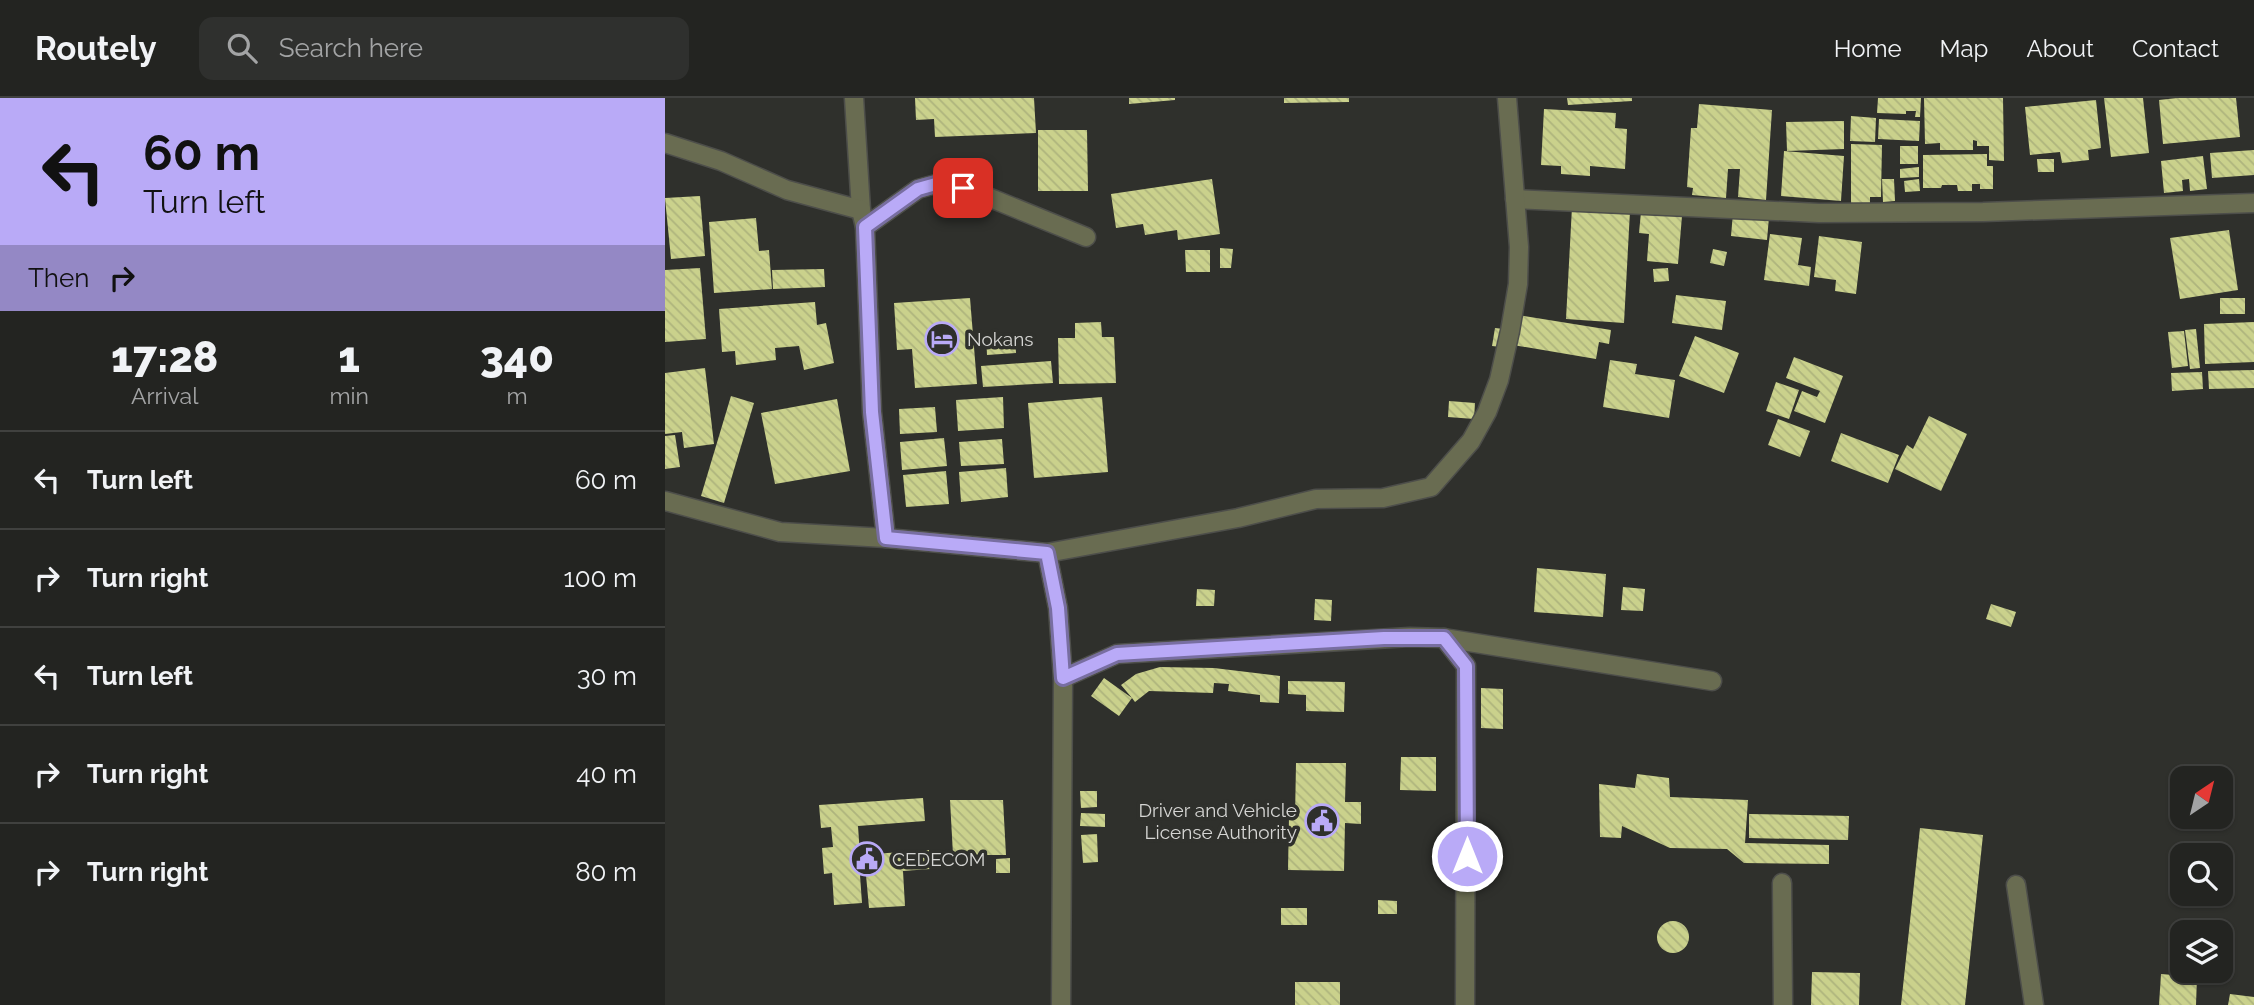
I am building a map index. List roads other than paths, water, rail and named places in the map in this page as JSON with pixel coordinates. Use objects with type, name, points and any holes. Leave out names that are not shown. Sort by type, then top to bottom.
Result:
[{"type":"street","points":[[854,98],[872,412],[886,538]]},
{"type":"street","points":[[665,501],[780,532],[886,538],[1047,553],[1238,518],[1316,499],[1383,498],[1431,487],[1471,441],[1487,412],[1499,380],[1518,284],[1519,247],[1507,98]]},
{"type":"street","points":[[665,143],[722,162],[863,219],[918,189],[943,182],[983,195],[1086,237]]},
{"type":"street","points":[[1515,199],[1819,213],[1983,212],[2254,203]]},
{"type":"street","points":[[1047,553],[1058,608],[1063,678],[1061,1005]]},
{"type":"street","points":[[1063,678],[1117,654],[1410,637],[1444,638],[1712,681]]},
{"type":"street","points":[[1444,638],[1466,666],[1465,1005]]},
{"type":"street","points":[[1782,883],[1783,1005]]},
{"type":"street","points":[[2016,885],[2034,1005]]},
{"type":"place","name":"Nokans","points":[[942,339]]},
{"type":"place","name":"Driver and Vehicle License Authority","points":[[1322,821]]},
{"type":"place","name":"CEDECOM","points":[[867,859]]}]
